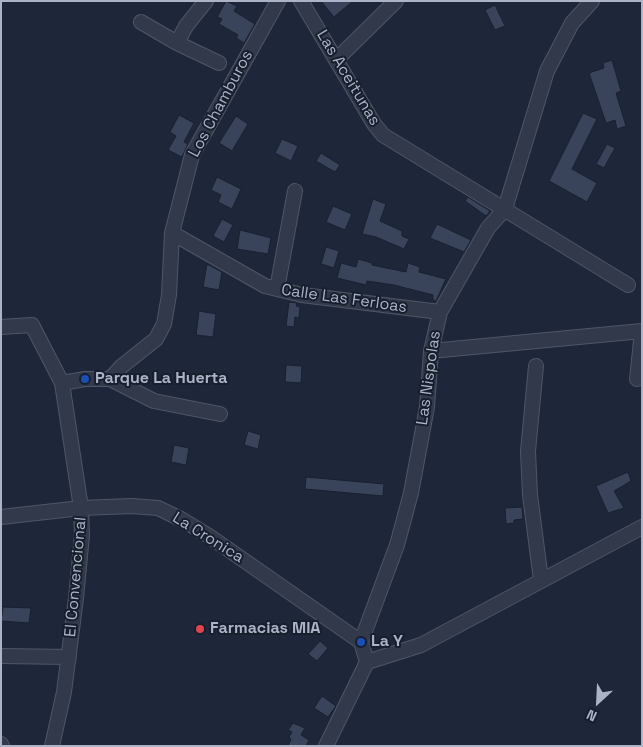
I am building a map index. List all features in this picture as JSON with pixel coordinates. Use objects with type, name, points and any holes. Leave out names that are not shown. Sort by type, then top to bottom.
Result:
[{"type":"street","points":[[177,43],[186,26],[206,1]]},
{"type":"street","name":"Los Chamburos","points":[[110,379],[122,366],[149,347],[164,324],[169,294],[172,233],[192,155],[278,1]]},
{"type":"street","name":"Las Aceitunas","points":[[301,1],[374,124],[384,135],[628,285]]},
{"type":"street","points":[[336,60],[396,1]]},
{"type":"street","name":"Las Nispolas","points":[[361,642],[397,545],[411,493],[427,407],[430,351],[440,312],[488,228],[505,209],[547,71],[572,23],[592,1]]},
{"type":"street","points":[[141,22],[177,43],[219,63]]},
{"type":"street","points":[[277,290],[295,191]]},
{"type":"street","name":"Calle Las Ferloas","points":[[172,233],[265,286],[277,290],[302,295],[440,312]]},
{"type":"street","name":"El Convencional","points":[[1,327],[32,325],[62,383],[81,508],[82,535],[69,657],[64,692],[52,746]]},
{"type":"street","points":[[430,351],[642,331],[637,379]]},
{"type":"street","points":[[536,366],[528,451],[530,494],[541,580]]},
{"type":"street","points":[[62,383],[85,379],[110,379],[154,401],[220,414]]},
{"type":"street","name":"La Cronica","points":[[1,516],[81,508],[132,506],[158,508],[181,519],[361,642]]},
{"type":"street","points":[[367,662],[422,644],[642,527]]},
{"type":"street","points":[[326,746],[367,662],[361,642]]},
{"type":"street","points":[[1,656],[69,657]]},
{"type":"building","points":[[226,1],[237,6],[234,11],[255,24],[244,43],[236,38],[238,35],[219,24],[222,19],[217,17]]},
{"type":"building","points":[[321,1],[353,1],[334,17]]},
{"type":"building","points":[[495,5],[505,26],[495,30],[485,10]]},
{"type":"building","points":[[612,60],[621,91],[616,93],[626,126],[617,129],[615,120],[606,123],[589,73],[604,68],[603,63]]},
{"type":"building","points":[[583,113],[597,119],[572,169],[597,183],[587,202],[549,181]]},
{"type":"building","points":[[179,115],[194,123],[184,142],[188,144],[182,157],[168,150],[176,136],[170,132]]},
{"type":"building","points":[[236,116],[248,124],[232,151],[219,143]]},
{"type":"building","points":[[282,139],[298,146],[291,161],[275,153]]},
{"type":"building","points":[[607,144],[615,148],[604,168],[596,164]]},
{"type":"building","points":[[321,153],[340,165],[335,172],[316,161]]},
{"type":"building","points":[[217,177],[241,189],[232,209],[218,202],[221,195],[211,190]]},
{"type":"building","points":[[468,197],[490,211],[486,216],[465,201]]},
{"type":"building","points":[[373,199],[386,204],[380,221],[402,231],[402,236],[409,239],[404,249],[376,237],[362,234]]},
{"type":"building","points":[[333,206],[352,214],[345,230],[326,222]]},
{"type":"building","points":[[222,219],[233,225],[224,242],[213,236]]},
{"type":"building","points":[[437,224],[471,240],[464,252],[430,238]]},
{"type":"building","points":[[240,230],[271,238],[268,254],[237,249]]},
{"type":"building","points":[[326,247],[339,251],[334,268],[321,264]]},
{"type":"building","points":[[358,259],[372,263],[372,265],[406,272],[408,263],[420,267],[419,272],[446,279],[436,301],[433,300],[433,295],[394,285],[367,281],[366,285],[337,278],[341,263],[356,267]]},
{"type":"building","points":[[207,264],[222,272],[219,290],[203,287]]},
{"type":"building","points":[[289,302],[297,303],[296,306],[300,307],[299,318],[295,317],[294,327],[286,326]]},
{"type":"building","points":[[199,311],[216,314],[213,337],[196,335]]},
{"type":"building","points":[[286,365],[302,366],[301,383],[285,382]]},
{"type":"building","points":[[248,431],[261,435],[258,449],[244,445]]},
{"type":"building","points":[[174,445],[189,448],[186,465],[171,462]]},
{"type":"building","points":[[628,472],[631,481],[614,491],[624,508],[608,513],[596,486]]},
{"type":"building","points":[[306,477],[384,484],[383,496],[305,489]]},
{"type":"building","points":[[522,507],[523,519],[514,520],[514,523],[506,524],[505,508]]},
{"type":"building","points":[[3,607],[31,608],[29,623],[1,621]]},
{"type":"building","points":[[320,641],[328,648],[317,661],[308,654]]},
{"type":"building","points":[[322,696],[336,706],[328,717],[314,708]]},
{"type":"building","points":[[293,723],[305,728],[301,735],[309,740],[306,746],[288,746],[291,739],[289,737],[292,732],[288,730]]},
{"type":"place","name":"Parque La Huerta","points":[[85,379]]},
{"type":"place","name":"Farmacias MIA","points":[[200,629]]},
{"type":"place","name":"La Y","points":[[361,642]]}]
